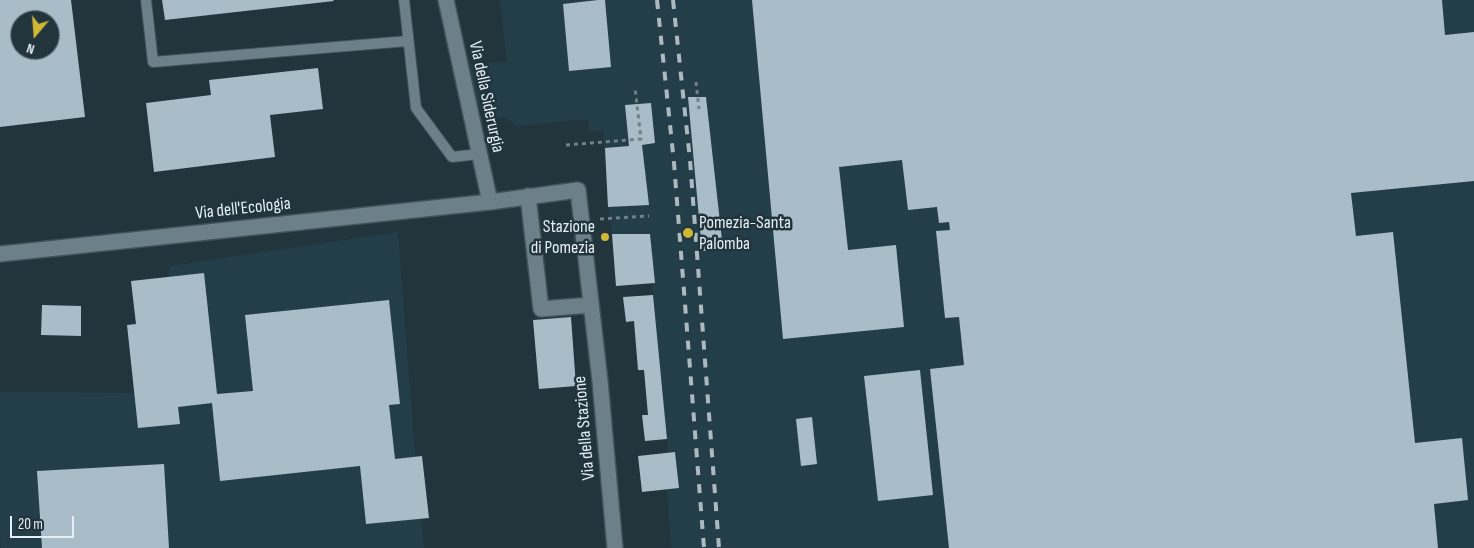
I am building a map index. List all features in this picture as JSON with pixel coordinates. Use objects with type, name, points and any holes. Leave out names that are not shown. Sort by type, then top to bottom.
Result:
[{"type":"street","name":"Via della Siderurgia","points":[[446,0],[490,202]]},
{"type":"street","name":"Via della Stazione","points":[[528,196],[578,190],[600,380],[615,548]]},
{"type":"street","points":[[490,202],[528,196],[541,309],[591,305]]},
{"type":"street","name":"Via dell'Ecologia","points":[[0,254],[490,202]]},
{"type":"lane","points":[[146,0],[153,62],[408,41]]},
{"type":"lane","points":[[404,0],[416,108],[452,157],[479,154]]},
{"type":"path","points":[[696,82],[699,109]]},
{"type":"path","points":[[566,145],[641,139],[636,88]]},
{"type":"path","points":[[582,220],[649,216]]},
{"type":"shaded area","points":[[500,0],[1474,0],[1474,548],[671,548],[667,490],[679,488],[675,452],[668,453],[652,283],[616,286],[603,130],[589,132],[589,119],[515,126],[505,117],[490,118],[483,112],[474,98],[466,64],[507,62]]},
{"type":"shaded area","points":[[398,232],[424,548],[1,548],[0,392],[153,393],[170,266]]},
{"type":"building","points":[[0,0],[71,0],[85,117],[0,127]]},
{"type":"building","points":[[162,0],[333,0],[334,1],[165,20]]},
{"type":"building","points":[[605,0],[611,67],[569,71],[563,4]]},
{"type":"building","points":[[752,0],[1442,0],[1445,35],[1474,32],[1474,181],[1351,193],[1356,236],[1393,232],[1415,443],[1462,438],[1468,500],[1434,504],[1438,548],[949,548],[930,369],[964,365],[959,317],[945,318],[936,231],[950,230],[949,222],[939,223],[937,207],[908,210],[902,160],[839,167],[848,250],[896,245],[904,327],[783,339]]},
{"type":"building","points":[[318,68],[323,109],[270,115],[275,157],[154,172],[146,103],[211,95],[209,80]]},
{"type":"building","points":[[688,97],[706,97],[723,249],[702,251]]},
{"type":"building","name":"Pomezia-Santa Palomba","points":[[651,103],[655,143],[642,145],[649,205],[608,207],[605,148],[629,146],[625,105]]},
{"type":"building","points":[[612,234],[650,234],[655,283],[616,286]]},
{"type":"building","points":[[204,273],[217,394],[253,391],[245,315],[389,300],[400,404],[389,405],[395,459],[422,456],[429,518],[366,524],[360,466],[220,481],[212,403],[178,407],[180,424],[138,428],[127,325],[136,324],[131,281]]},
{"type":"building","points":[[653,295],[667,439],[645,441],[642,415],[648,415],[644,370],[638,370],[634,321],[626,322],[623,297]]},
{"type":"building","points":[[42,305],[81,306],[81,336],[41,335]]},
{"type":"building","points":[[571,317],[576,386],[539,389],[533,320]]},
{"type":"building","points":[[920,370],[933,495],[878,501],[864,376]]},
{"type":"building","points":[[812,417],[817,464],[801,466],[796,419]]},
{"type":"building","points":[[675,452],[679,488],[642,492],[638,456]]},
{"type":"building","points":[[164,464],[169,548],[42,548],[37,471]]},
{"type":"railway","points":[[657,0],[674,163],[704,548]]},
{"type":"railway","points":[[673,0],[690,160],[719,548]]},
{"type":"place","name":"Pomezia-Santa Palomba","points":[[688,233]]},
{"type":"place","name":"Stazione di Pomezia","points":[[605,237]]}]
